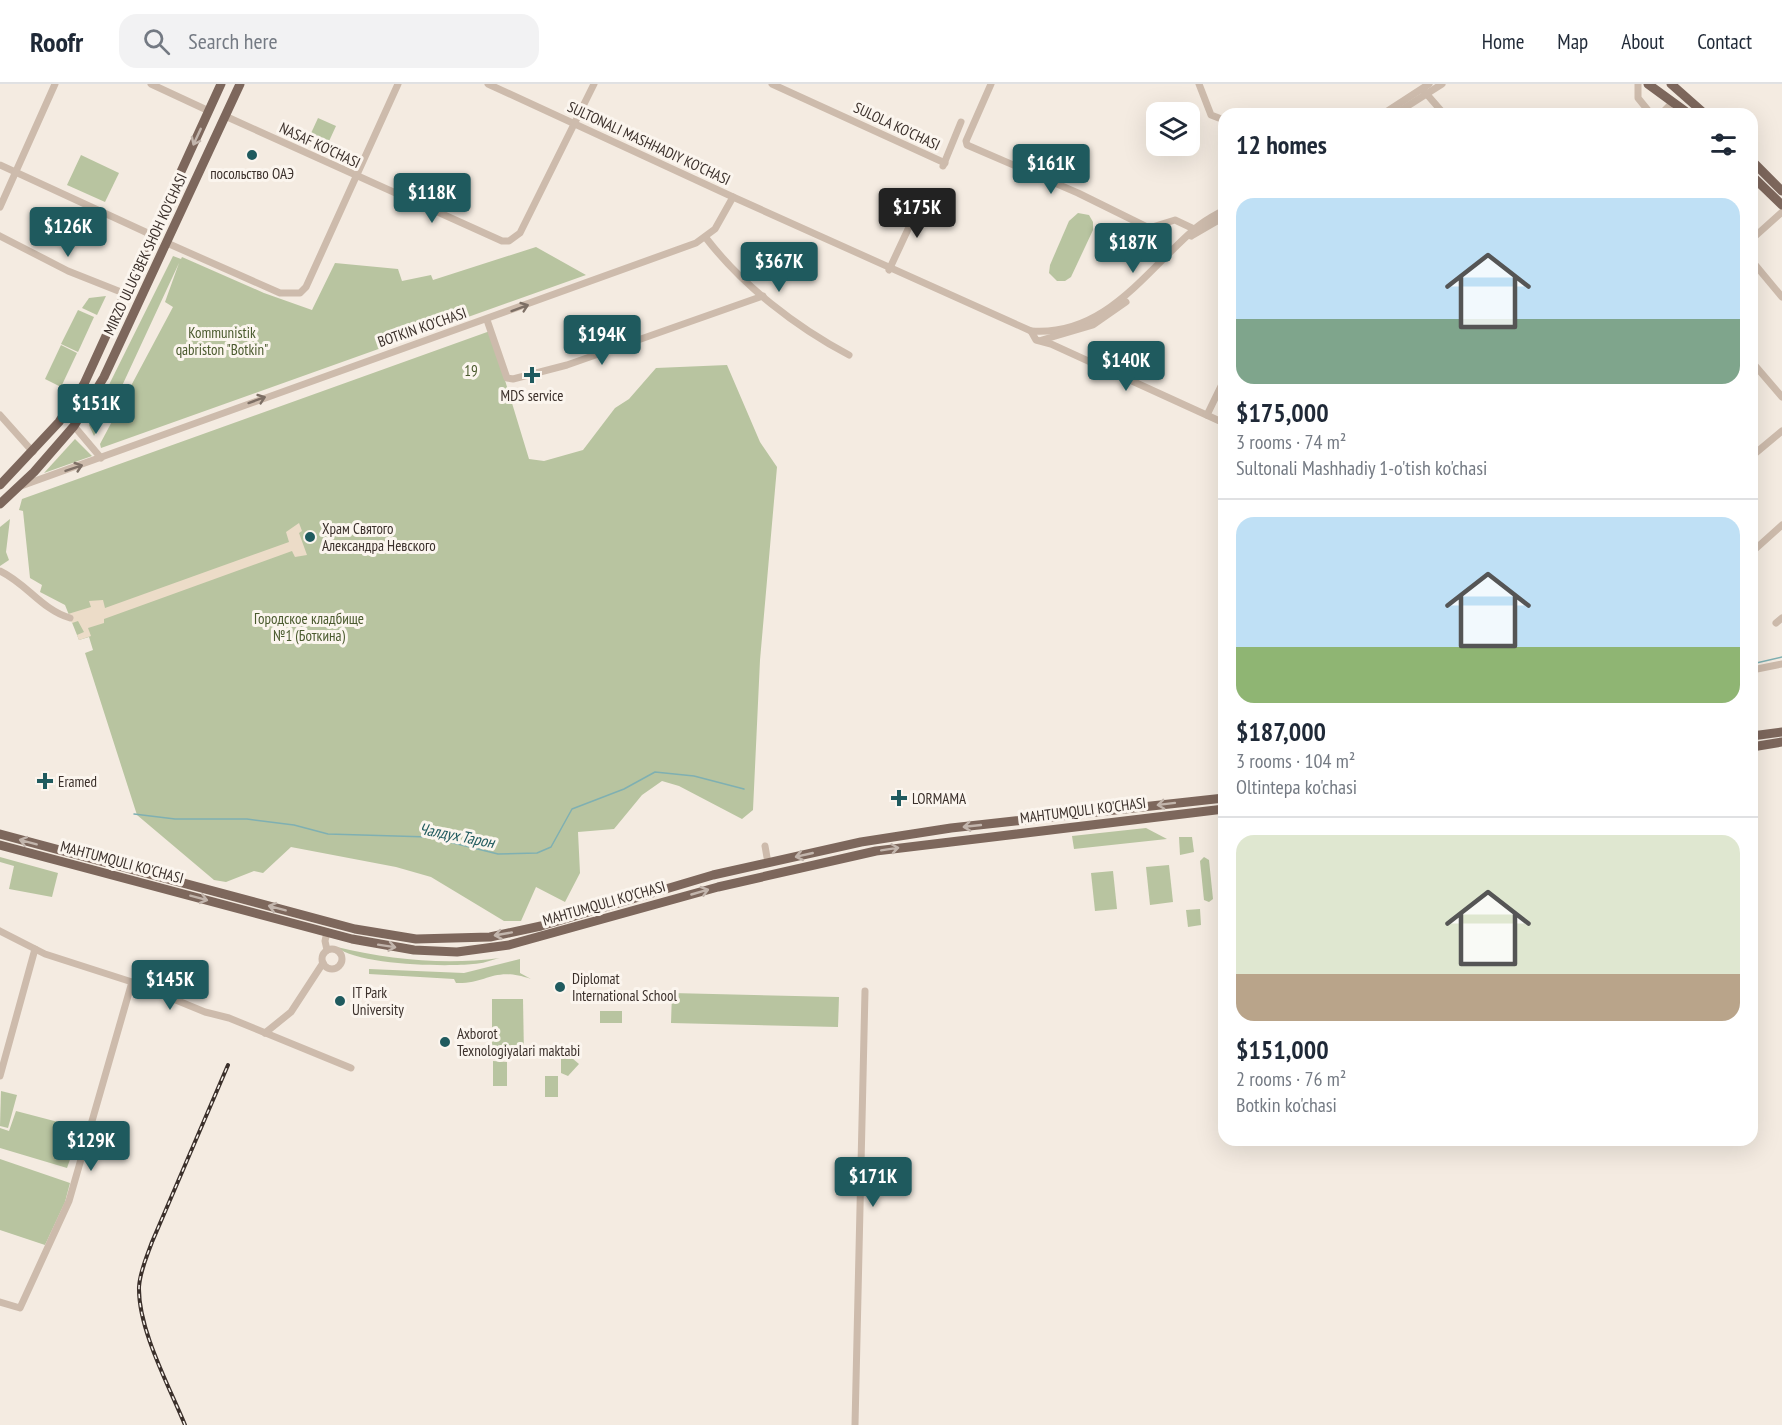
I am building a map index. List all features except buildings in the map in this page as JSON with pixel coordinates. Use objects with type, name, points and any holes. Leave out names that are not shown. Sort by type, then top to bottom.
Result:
[{"type":"main road","name":"MIRZO ULUG'BEK SHOH KO'CHASI","points":[[59,422],[88,376],[221,84]]},
{"type":"main road","name":"MIRZO ULUG'BEK SHOH KO'CHASI","points":[[72,428],[116,354],[240,84]]},
{"type":"main road","points":[[1648,84],[1681,108]]},
{"type":"main road","points":[[1671,84],[1698,108]]},
{"type":"main road","points":[[1758,167],[1782,191]]},
{"type":"main road","points":[[1758,182],[1782,205]]},
{"type":"main road","points":[[152,235],[167,243]]},
{"type":"main road","points":[[0,485],[59,422],[72,428]]},
{"type":"main road","name":"BOTKIN KO'CHASI","points":[[0,504],[19,487],[72,428]]},
{"type":"main road","points":[[1758,735],[1782,732]]},
{"type":"main road","points":[[1758,746],[1782,742]]},
{"type":"main road","name":"MAHTUMQULI KO'CHASI","points":[[0,834],[355,929],[431,939],[482,938],[526,930],[713,875],[861,842],[951,828],[1218,799]]},
{"type":"main road","name":"MAHTUMQULI KO'CHASI","points":[[0,845],[327,932],[414,950],[457,952],[488,950],[718,887],[864,854],[939,842],[1218,810]]},
{"type":"main road","points":[[861,842],[864,854]]},
{"type":"street","points":[[0,207],[55,84]]},
{"type":"street","points":[[152,84],[209,111]]},
{"type":"street","points":[[167,243],[280,292],[298,294],[306,287],[398,84]]},
{"type":"street","name":"SULTONALI MASHHADIY KO'CHASI","points":[[488,84],[732,197],[1031,331]]},
{"type":"street","points":[[576,124],[594,84]]},
{"type":"street","name":"SULOLA KO'CHASI","points":[[772,84],[944,165],[961,122]]},
{"type":"street","points":[[991,84],[966,143],[1078,193],[1149,228],[1175,220],[1193,233]]},
{"type":"street","points":[[1199,84],[1211,115],[1218,118]]},
{"type":"street","points":[[1403,108],[1424,92],[1430,84]]},
{"type":"street","points":[[1394,108],[1442,84]]},
{"type":"street","points":[[1638,84],[1638,98],[1646,108]]},
{"type":"street","points":[[1424,92],[1439,108]]},
{"type":"street","points":[[1666,108],[1673,102]]},
{"type":"street","name":"NASAF KO'CHASI","points":[[225,116],[502,241],[509,241],[520,233],[576,124]]},
{"type":"street","points":[[0,165],[152,235]]},
{"type":"street","points":[[732,197],[719,223],[706,238],[722,259],[763,296],[802,326],[849,355]]},
{"type":"street","points":[[890,268],[910,225],[927,199]]},
{"type":"street","points":[[1758,234],[1782,212]]},
{"type":"street","points":[[1171,255],[1125,297],[1101,313],[1061,328],[1031,331],[1036,340],[1078,331],[1105,319],[1171,255],[1193,233],[1218,214]]},
{"type":"street","points":[[1193,233],[1218,220]]},
{"type":"street","points":[[0,236],[6,242],[68,271],[126,294]]},
{"type":"street","name":"BOTKIN KO'CHASI","points":[[19,487],[272,394],[487,320],[706,238]]},
{"type":"street","name":"SULTONALI MASHHADIY KO'CHASI","points":[[890,268],[1030,335],[1039,336],[1036,340],[1051,344],[1218,420]]},
{"type":"street","points":[[1758,268],[1782,297]]},
{"type":"street","points":[[487,320],[507,378],[513,379],[567,365],[763,296]]},
{"type":"street","points":[[1758,369],[1782,397]]},
{"type":"street","points":[[1207,415],[1218,392]]},
{"type":"street","points":[[0,415],[33,452]]},
{"type":"street","points":[[72,428],[101,458]]},
{"type":"street","points":[[1758,451],[1782,431]]},
{"type":"street","points":[[1758,547],[1782,525]]},
{"type":"street","points":[[0,571],[11,576],[52,610],[70,618]]},
{"type":"street","points":[[1758,669],[1782,664]]},
{"type":"street","points":[[765,846],[768,863]]},
{"type":"street","points":[[0,931],[35,949],[132,982],[351,1068]]},
{"type":"street","points":[[265,1033],[291,1012],[323,963],[323,955],[327,950],[327,932]]},
{"type":"street","points":[[0,1076],[35,949]]},
{"type":"street","points":[[323,963],[328,968],[334,969],[342,962],[339,951],[327,950]]},
{"type":"street","points":[[0,1302],[20,1308],[69,1201],[132,982]]},
{"type":"street","points":[[855,1425],[866,991]]},
{"type":"green space","points":[[318,118],[336,126],[325,150],[307,142]]},
{"type":"green space","points":[[81,155],[119,173],[105,202],[67,185]]},
{"type":"green space","points":[[1078,213],[1089,215],[1093,222],[1093,230],[1071,277],[1065,281],[1057,281],[1049,273],[1050,265],[1069,221]]},
{"type":"green space","name":"Kommunistik qabriston \"Botkin\"","points":[[536,247],[586,275],[101,448],[100,444],[173,307],[165,302],[179,263],[121,388],[94,436],[89,425],[173,256],[181,259],[182,257],[264,293],[312,310],[335,263],[398,269],[402,281],[431,275],[433,280]]},
{"type":"green space","points":[[106,296],[97,315],[82,308],[89,298]]},
{"type":"green space","points":[[78,310],[94,317],[78,352],[61,344]]},
{"type":"green space","name":"Городское кладбище №1 (Боткина)","points":[[490,331],[529,459],[544,461],[583,450],[615,408],[629,399],[656,368],[727,365],[760,442],[777,467],[760,660],[753,810],[742,819],[679,786],[662,781],[642,795],[614,829],[578,832],[580,873],[565,902],[536,887],[521,921],[504,921],[431,877],[396,867],[291,847],[263,873],[254,871],[226,882],[214,880],[137,815],[85,653],[93,650],[89,637],[79,640],[65,605],[40,592],[42,585],[30,578],[23,511],[19,510],[22,499]]},
{"type":"green space","points":[[61,345],[77,353],[61,387],[45,379]]},
{"type":"green space","points":[[75,439],[92,456],[44,473]]},
{"type":"green space","points":[[10,519],[6,552],[9,560],[0,566],[0,527]]},
{"type":"green space","points":[[1146,828],[1167,839],[1074,849],[1072,836]]},
{"type":"green space","points":[[1179,837],[1192,837],[1194,852],[1180,855]]},
{"type":"green space","points":[[0,857],[58,873],[52,897],[9,889],[14,866],[0,862]]},
{"type":"green space","points":[[1204,857],[1209,860],[1213,899],[1209,902],[1204,900],[1200,861]]},
{"type":"green space","points":[[1169,865],[1173,902],[1150,905],[1146,867]]},
{"type":"green space","points":[[1113,871],[1117,909],[1095,911],[1091,873]]},
{"type":"green space","points":[[1200,909],[1201,925],[1188,927],[1186,910]]},
{"type":"green space","points":[[337,947],[418,960],[459,961],[500,958],[460,965],[423,965],[362,958]]},
{"type":"green space","points":[[520,959],[520,973],[531,979],[508,974],[467,983],[456,983],[454,979],[369,974],[369,969],[464,973]]},
{"type":"green space","points":[[672,993],[839,997],[838,1027],[671,1023]]},
{"type":"green space","points":[[492,999],[523,999],[524,1056],[492,1056]]},
{"type":"green space","points":[[600,1011],[622,1011],[622,1023],[600,1023]]},
{"type":"green space","points":[[561,1057],[572,1058],[579,1064],[568,1076],[561,1073]]},
{"type":"green space","points":[[493,1061],[507,1062],[507,1086],[493,1086]]},
{"type":"green space","points":[[545,1076],[558,1076],[558,1097],[545,1097]]},
{"type":"green space","points":[[1,1091],[17,1095],[8,1128],[0,1126]]},
{"type":"green space","points":[[16,1111],[81,1128],[67,1168],[0,1148],[0,1128],[9,1131]]},
{"type":"green space","points":[[0,1159],[70,1183],[65,1202],[45,1245],[0,1230]]},
{"type":"shaded area","points":[[299,523],[302,531],[299,533],[307,555],[295,557],[292,551],[104,619],[104,623],[88,628],[91,636],[79,640],[77,635],[84,632],[78,621],[72,623],[68,614],[91,607],[89,601],[103,600],[105,608],[289,542],[286,532]]},
{"type":"waterway","name":"Чалдух Тарон","points":[[1758,663],[1782,657]]},
{"type":"waterway","name":"Чалдух Тарон","points":[[134,814],[175,819],[247,819],[294,825],[328,834],[429,837],[498,854],[537,853],[551,847],[572,809],[624,789],[655,772],[694,776],[744,789]]},
{"type":"railway","points":[[185,1425],[149,1339],[140,1303],[139,1287],[152,1242],[228,1065]]},
{"type":"place","name":"посольство ОАЭ","points":[[252,155]]},
{"type":"place","name":"MDS service","points":[[532,375]]},
{"type":"place","name":"Храм Святого Александра Невского","points":[[310,537]]},
{"type":"place","name":"Eramed","points":[[45,781]]},
{"type":"place","name":"LORMAMA","points":[[899,798]]},
{"type":"place","name":"Diplomat International School","points":[[560,987]]},
{"type":"place","name":"IT Park University","points":[[340,1001]]},
{"type":"place","name":"Axborot Texnologiyalari maktabi","points":[[445,1042]]},
{"type":"park label","name":"19","points":[[471,370]]}]
